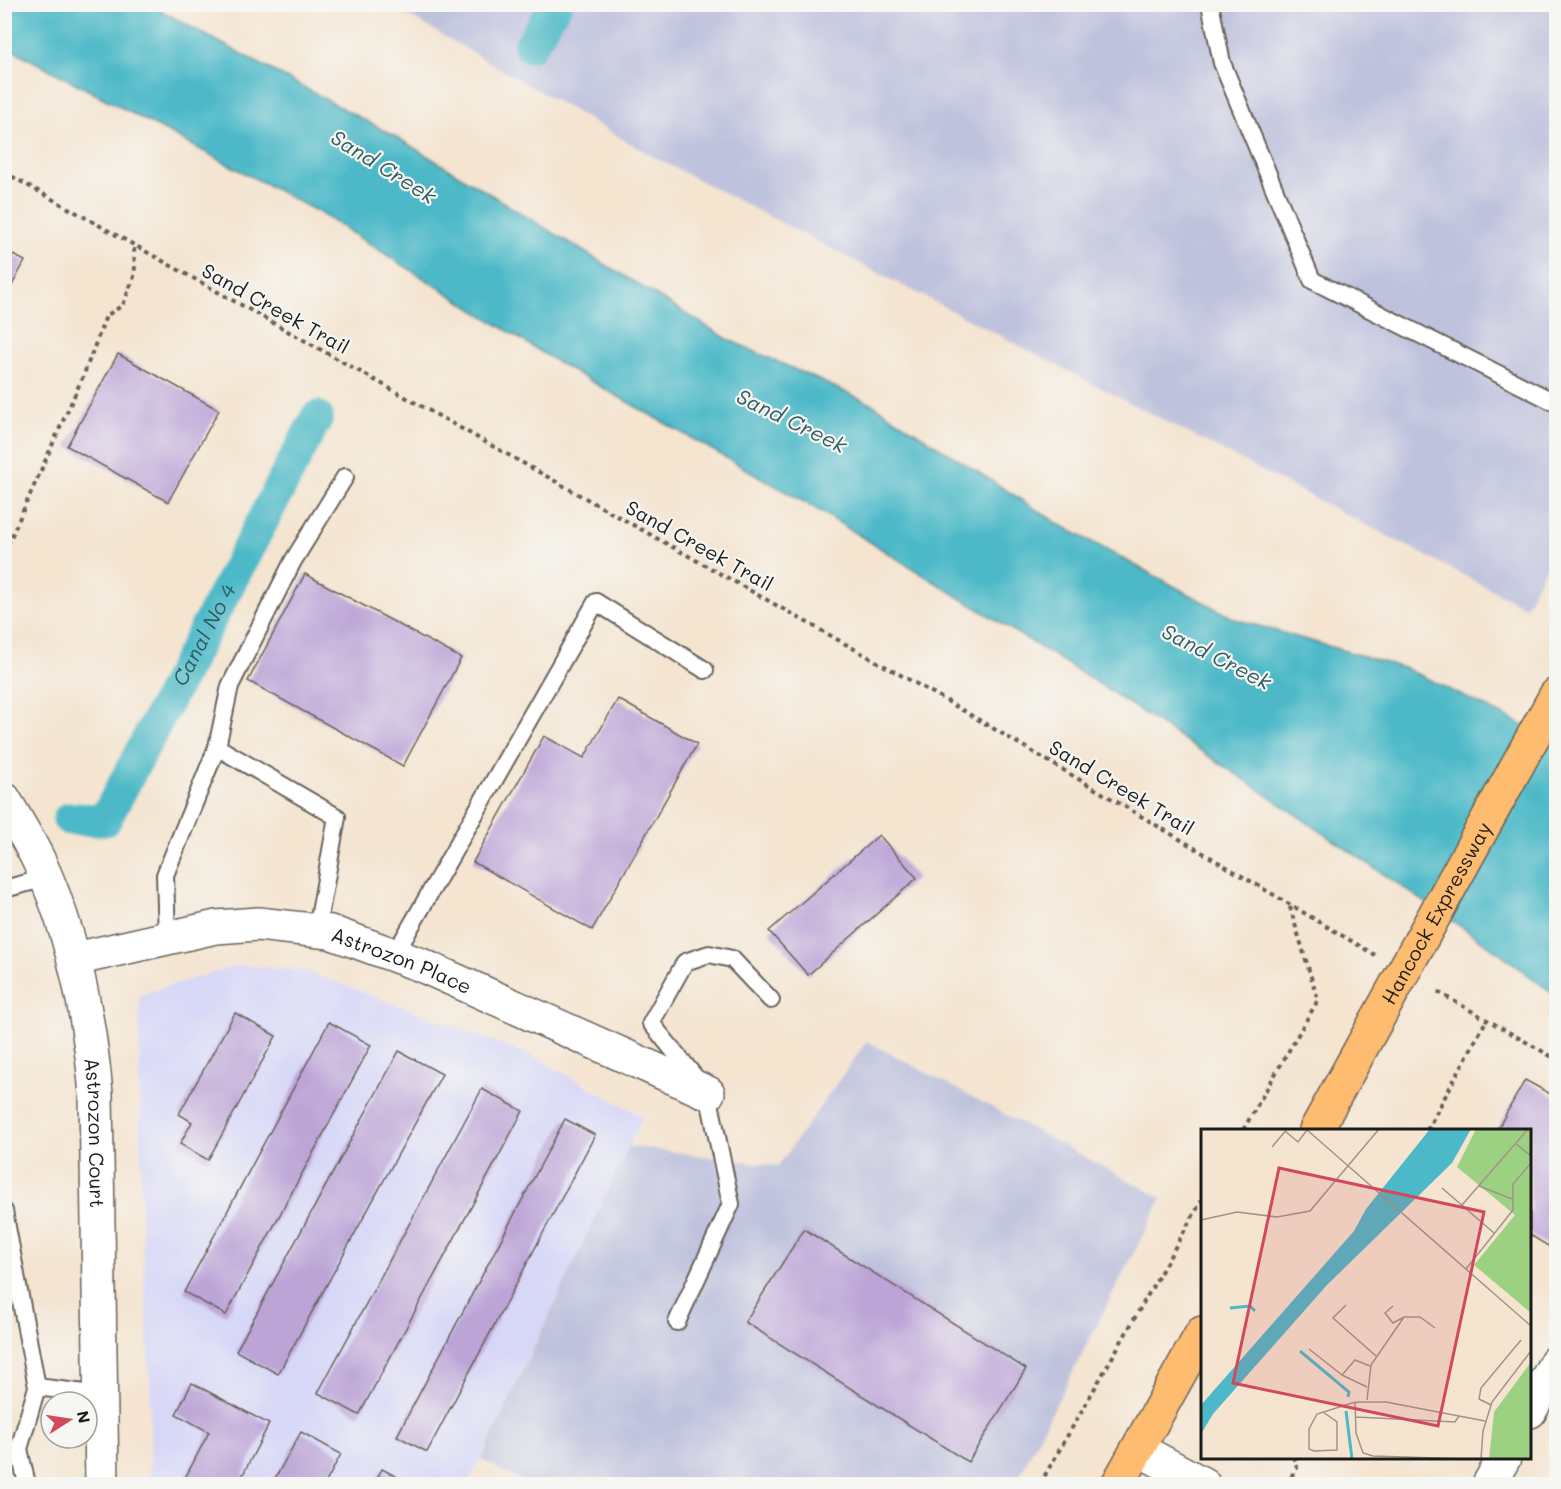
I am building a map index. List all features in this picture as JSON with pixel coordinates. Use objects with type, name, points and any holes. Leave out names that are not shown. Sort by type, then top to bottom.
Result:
[{"type":"main road","name":"Hancock Expressway","points":[[1317,1129],[1557,695]]},
{"type":"main road","points":[[1118,1485],[1201,1337]]},
{"type":"street","name":"Astrozon Court","points":[[4,799],[46,878],[75,959],[92,1051],[96,1094],[102,1485]]},
{"type":"street","name":"Astrozon Place","points":[[75,959],[216,927],[258,924],[317,930],[340,935],[395,954],[708,1093]]},
{"type":"street","points":[[1531,1409],[1557,1362]]},
{"type":"street","points":[[1138,1449],[1203,1485]]},
{"type":"street","points":[[1489,1485],[1503,1459]]},
{"type":"lane","points":[[1210,4],[1222,63],[1312,280],[1557,403]]},
{"type":"lane","points":[[166,938],[165,875],[216,747],[230,686],[293,561],[345,477]]},
{"type":"lane","points":[[395,954],[596,602],[705,670]]},
{"type":"lane","points":[[216,747],[337,817],[317,930]]},
{"type":"lane","points":[[4,888],[46,878]]},
{"type":"lane","points":[[676,1322],[731,1204],[708,1093],[651,1023],[685,962],[709,954],[732,959],[771,1000]]},
{"type":"lane","points":[[4,1211],[37,1387],[19,1449],[27,1485]]},
{"type":"lane","points":[[37,1387],[101,1395]]},
{"type":"path","name":"Sand Creek Trail","points":[[4,172],[937,695],[1375,955]]},
{"type":"path","points":[[4,553],[84,374],[106,316],[123,305],[135,274],[134,245]]},
{"type":"path","points":[[1244,1129],[1318,1000],[1289,904]]},
{"type":"path","points":[[1438,992],[1557,1059]]},
{"type":"path","points":[[1427,1129],[1487,1019]]},
{"type":"path","points":[[1040,1485],[1201,1203]]},
{"type":"path","points":[[1286,1485],[1297,1468],[1294,1459]]},
{"type":"shaded area","points":[[390,5],[1556,5],[1556,548],[1525,607],[654,157]]},
{"type":"shaded area","points":[[238,965],[306,971],[400,1006],[535,1057],[643,1117],[468,1484],[150,1484],[150,1379],[141,1216],[139,995]]},
{"type":"shaded area","points":[[867,1041],[1162,1198],[1015,1484],[525,1484],[481,1459],[629,1146],[778,1166]]},
{"type":"water","name":"Sand Creek","points":[[4,5],[150,5],[398,138],[729,340],[872,404],[1062,526],[1235,619],[1407,669],[1556,741],[1556,996],[1501,954],[1101,685],[820,511],[557,362],[320,213],[5,46]]},
{"type":"building","points":[[4,250],[25,261],[4,300]]},
{"type":"building","points":[[118,354],[219,410],[168,502],[67,446]]},
{"type":"building","points":[[305,574],[461,658],[403,766],[248,681]]},
{"type":"building","points":[[618,699],[697,744],[592,930],[473,862],[544,736],[584,758]]},
{"type":"building","points":[[879,835],[917,878],[808,975],[769,931]]},
{"type":"building","points":[[235,1013],[276,1036],[208,1160],[180,1144],[192,1122],[179,1114]]},
{"type":"building","points":[[329,1022],[371,1045],[226,1315],[184,1292]]},
{"type":"building","points":[[399,1051],[442,1074],[278,1374],[236,1351]]},
{"type":"building","points":[[1525,1080],[1556,1097],[1556,1231],[1548,1246],[1531,1236],[1531,1129],[1498,1129]]},
{"type":"building","points":[[482,1089],[523,1111],[359,1415],[318,1393]]},
{"type":"building","points":[[565,1119],[595,1135],[427,1452],[397,1436]]},
{"type":"building","points":[[804,1229],[1026,1369],[968,1462],[745,1322]]},
{"type":"building","points":[[192,1383],[269,1424],[238,1484],[182,1484],[209,1432],[176,1414]]},
{"type":"building","points":[[301,1432],[341,1454],[325,1484],[272,1484]]},
{"type":"building","points":[[382,1469],[410,1484],[374,1484]]},
{"type":"waterway","name":"Canal No 4","points":[[530,46],[556,4]]},
{"type":"waterway","name":"Canal No 4","points":[[69,819],[105,820],[317,417]]}]
